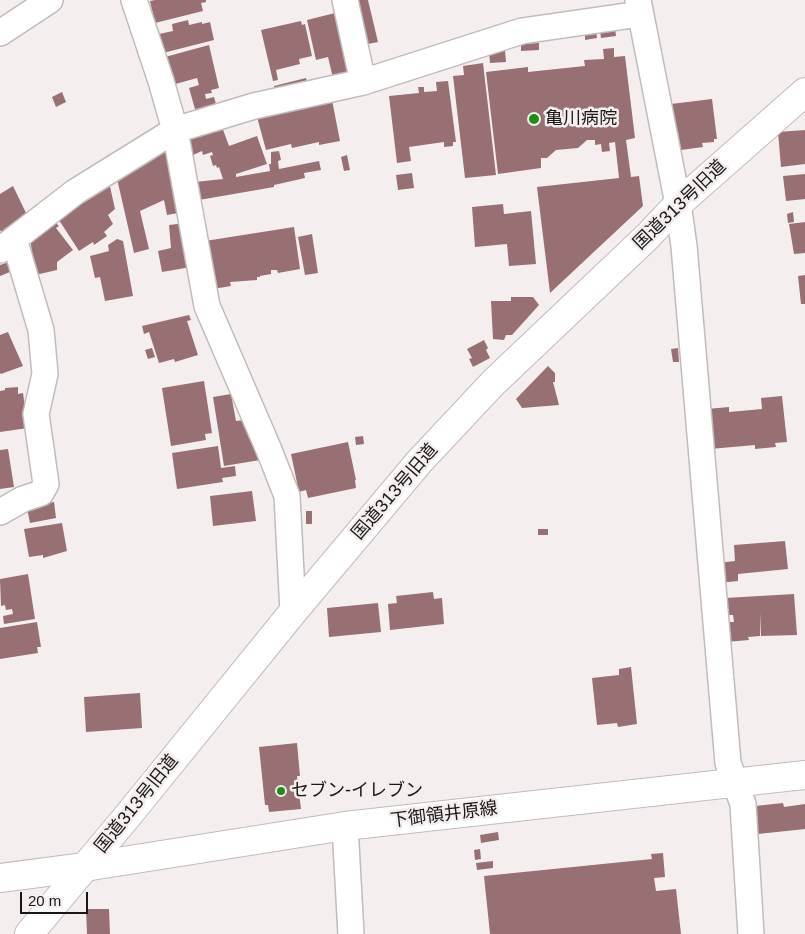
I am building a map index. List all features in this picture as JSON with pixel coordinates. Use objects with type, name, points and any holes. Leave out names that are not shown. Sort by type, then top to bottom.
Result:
[{"type":"street","points":[[0,34],[50,0]]},
{"type":"street","points":[[134,0],[175,130],[207,306],[270,450],[286,496],[293,612]]},
{"type":"street","points":[[345,0],[364,82]]},
{"type":"street","points":[[0,512],[22,499],[41,493],[46,484],[36,414],[45,374],[41,330],[7,245],[75,192],[175,130],[254,106],[364,82],[522,31],[639,7],[678,204],[684,246],[728,763],[743,804],[751,934]]},
{"type":"street","name":"国道313号旧道","points":[[29,934],[293,612],[419,462],[486,390],[648,236],[678,204],[805,92]]},
{"type":"street","name":"下御領井原線","points":[[0,878],[85,867],[345,826],[805,775]]},
{"type":"street","points":[[345,826],[351,934]]},
{"type":"building","points":[[206,0],[206,2],[201,3],[203,11],[155,23],[150,1]]},
{"type":"building","points":[[358,0],[368,0],[378,42],[368,44]]},
{"type":"building","points":[[343,11],[359,72],[333,78],[328,57],[316,60],[307,20]]},
{"type":"building","points":[[188,20],[189,25],[210,22],[214,40],[163,53],[159,34],[173,31],[172,24]]},
{"type":"building","points":[[301,21],[302,25],[305,24],[312,56],[299,59],[300,64],[276,70],[278,80],[273,81],[261,30]]},
{"type":"building","points":[[615,28],[616,36],[601,38],[600,30]]},
{"type":"building","points":[[596,30],[597,38],[585,40],[585,31]]},
{"type":"building","points":[[539,43],[539,50],[521,51],[521,44]]},
{"type":"building","points":[[209,45],[219,88],[211,90],[212,93],[205,94],[206,99],[214,97],[216,104],[208,106],[210,112],[197,116],[189,88],[199,85],[197,78],[172,85],[165,57]]},
{"type":"building","points":[[614,48],[614,57],[625,56],[635,138],[626,140],[631,177],[639,176],[643,206],[550,293],[537,187],[619,178],[615,142],[609,143],[610,151],[602,152],[601,144],[595,145],[595,140],[587,140],[578,148],[556,150],[547,158],[541,158],[541,168],[498,174],[486,72],[528,67],[528,72],[585,66],[584,60],[604,59],[603,49]]},
{"type":"building","points":[[505,51],[506,62],[490,63],[489,52]]},
{"type":"building","points":[[483,63],[496,175],[465,178],[453,76],[464,75],[463,66]]},
{"type":"building","points":[[306,78],[308,85],[276,93],[274,86]]},
{"type":"building","points":[[448,81],[456,142],[453,142],[453,146],[444,147],[444,142],[409,147],[411,161],[397,163],[389,96],[419,93],[418,87],[424,87],[424,92],[437,91],[436,82]]},
{"type":"building","points":[[62,92],[66,102],[56,107],[52,97]]},
{"type":"building","points":[[712,99],[717,139],[714,139],[714,142],[702,143],[703,147],[681,150],[678,132],[675,133],[671,104]]},
{"type":"building","points":[[332,100],[340,141],[319,145],[319,142],[292,148],[291,144],[266,150],[257,117]]},
{"type":"building","points":[[221,124],[229,146],[257,136],[267,164],[236,174],[236,177],[270,171],[271,152],[279,151],[281,160],[278,161],[279,169],[319,161],[321,170],[304,173],[305,178],[274,185],[274,187],[199,200],[195,182],[223,179],[219,167],[213,166],[210,156],[213,155],[212,152],[203,155],[202,151],[193,155],[187,137]]},
{"type":"building","points":[[805,130],[805,164],[781,167],[778,132]]},
{"type":"building","points":[[172,147],[184,212],[167,215],[164,200],[140,211],[149,249],[134,253],[118,183],[115,178]]},
{"type":"building","points":[[347,155],[350,170],[344,171],[341,157]]},
{"type":"building","points":[[412,173],[414,188],[398,190],[396,175]]},
{"type":"building","points":[[805,174],[805,199],[786,201],[783,176]]},
{"type":"building","points":[[109,182],[115,209],[108,215],[113,224],[104,232],[107,236],[94,245],[93,242],[79,251],[57,217]]},
{"type":"building","points":[[13,186],[28,217],[4,237],[0,230],[0,194]]},
{"type":"building","points":[[503,204],[504,214],[531,211],[536,264],[509,266],[507,244],[475,247],[472,207]]},
{"type":"building","points":[[793,212],[794,222],[788,223],[787,214]]},
{"type":"building","points":[[52,219],[59,226],[56,228],[73,250],[57,262],[57,270],[35,275],[30,237]]},
{"type":"building","points":[[805,222],[805,253],[794,254],[789,224]]},
{"type":"building","points":[[186,223],[191,267],[162,272],[158,251],[171,248],[169,225]]},
{"type":"building","points":[[294,227],[300,269],[278,273],[277,270],[271,270],[271,274],[257,277],[257,280],[230,282],[231,286],[213,289],[205,241]]},
{"type":"building","points":[[312,234],[318,273],[305,275],[298,237]]},
{"type":"building","points":[[117,239],[123,241],[133,296],[105,301],[100,277],[95,278],[90,256],[109,251],[108,245]]},
{"type":"building","points":[[12,261],[15,270],[0,276],[0,265]]},
{"type":"building","points":[[805,275],[805,304],[801,304],[798,276]]},
{"type":"building","points":[[511,297],[533,297],[539,305],[512,335],[506,335],[504,340],[493,339],[491,301],[511,301]]},
{"type":"building","points":[[189,315],[191,320],[187,321],[198,355],[175,362],[174,359],[159,363],[149,332],[144,334],[142,326]]},
{"type":"building","points":[[8,332],[23,366],[1,374],[0,335]]},
{"type":"building","points":[[484,340],[490,358],[473,367],[469,359],[472,358],[467,349]]},
{"type":"building","points":[[152,348],[155,357],[148,359],[145,350]]},
{"type":"building","points":[[678,348],[679,362],[673,362],[671,349]]},
{"type":"building","points":[[548,366],[555,373],[555,382],[553,382],[559,405],[522,408],[516,399]]},
{"type":"building","points":[[204,381],[212,433],[205,434],[206,440],[171,446],[162,388]]},
{"type":"building","points":[[18,387],[18,394],[23,393],[28,428],[0,432],[0,391],[5,390],[5,388]]},
{"type":"building","points":[[231,394],[236,421],[245,420],[249,439],[256,438],[260,460],[224,466],[213,397]]},
{"type":"building","points":[[782,396],[787,442],[775,443],[776,447],[755,449],[755,445],[710,449],[707,409],[729,407],[729,412],[762,409],[761,398]]},
{"type":"building","points":[[363,436],[364,444],[356,445],[355,437]]},
{"type":"building","points":[[348,442],[356,488],[308,498],[306,490],[299,492],[291,454]]},
{"type":"building","points":[[218,446],[221,468],[235,466],[236,476],[222,478],[223,482],[177,489],[172,453]]},
{"type":"building","points":[[8,449],[14,487],[0,489],[0,450]]},
{"type":"building","points":[[252,491],[256,521],[213,526],[210,496]]},
{"type":"building","points":[[54,502],[56,518],[30,523],[27,508]]},
{"type":"building","points":[[306,511],[312,511],[312,524],[306,524]]},
{"type":"building","points":[[62,523],[67,551],[43,558],[43,555],[29,557],[24,529]]},
{"type":"building","points":[[538,529],[548,529],[548,535],[538,535]]},
{"type":"building","points":[[785,541],[788,569],[738,574],[738,581],[719,583],[717,563],[735,561],[734,545]]},
{"type":"building","points":[[28,574],[35,619],[4,624],[3,616],[13,614],[12,609],[6,610],[5,605],[1,606],[0,579]]},
{"type":"building","points":[[433,592],[434,599],[442,598],[444,624],[390,630],[388,604],[397,603],[396,596]]},
{"type":"building","points":[[794,594],[797,635],[761,636],[760,613],[760,636],[748,637],[749,640],[726,642],[725,622],[734,622],[733,615],[726,615],[725,598]]},
{"type":"building","points":[[378,603],[381,632],[329,637],[327,608]]},
{"type":"building","points":[[37,622],[41,647],[37,647],[38,653],[0,659],[0,628]]},
{"type":"building","points":[[631,667],[637,724],[618,727],[617,723],[597,725],[592,678],[619,675],[619,669]]},
{"type":"building","points":[[140,693],[142,728],[86,732],[84,697]]},
{"type":"building","name":"セブン-イレブン","points":[[297,743],[300,776],[297,776],[301,809],[269,812],[268,805],[265,805],[259,747]]},
{"type":"building","points":[[783,803],[784,807],[805,804],[805,829],[758,834],[755,806]]},
{"type":"building","points":[[498,832],[499,840],[481,843],[480,835]]},
{"type":"building","points":[[480,849],[481,859],[475,860],[474,850]]},
{"type":"building","points":[[663,853],[665,877],[654,878],[656,891],[676,889],[681,934],[490,934],[484,876],[652,859],[651,854]]},
{"type":"building","points":[[493,861],[493,868],[477,870],[476,863]]},
{"type":"building","points":[[86,909],[109,909],[110,934],[87,934]]},
{"type":"place","name":"亀川病院","points":[[534,119]]},
{"type":"place","name":"セブン-イレブン","points":[[281,791]]}]
